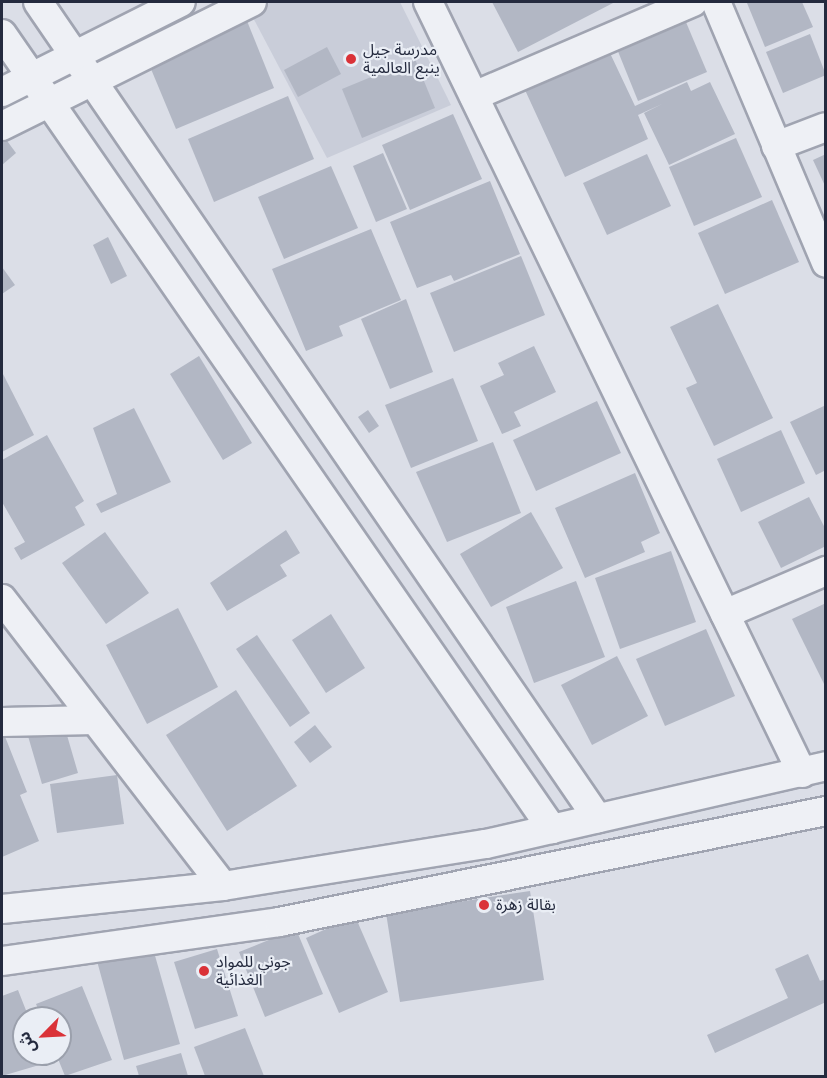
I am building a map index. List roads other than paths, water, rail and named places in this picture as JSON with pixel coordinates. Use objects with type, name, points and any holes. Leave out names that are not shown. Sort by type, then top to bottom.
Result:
[{"type":"street","points":[[38,2],[598,819]]},
{"type":"street","points":[[2,92],[181,2]]},
{"type":"street","points":[[2,126],[252,2]]},
{"type":"street","points":[[2,909],[223,886],[552,829],[814,770],[725,614],[428,2]]},
{"type":"street","points":[[474,96],[693,2]]},
{"type":"street","points":[[716,2],[825,263]]},
{"type":"street","points":[[2,34],[552,829]]},
{"type":"street","points":[[776,146],[825,127]]},
{"type":"street","points":[[725,614],[825,571]]},
{"type":"street","points":[[2,599],[223,886]]},
{"type":"street","points":[[2,722],[95,720]]},
{"type":"street","points":[[2,961],[279,922],[825,811]]},
{"type":"street","points":[[2,977],[32,957]]},
{"type":"place","name":"مدرسة جيل ينبع العالمية","points":[[351,59]]},
{"type":"place","name":"بقالة زهرة","points":[[484,905]]},
{"type":"place","name":"جوني للمواد الغذائية","points":[[204,971]]}]
